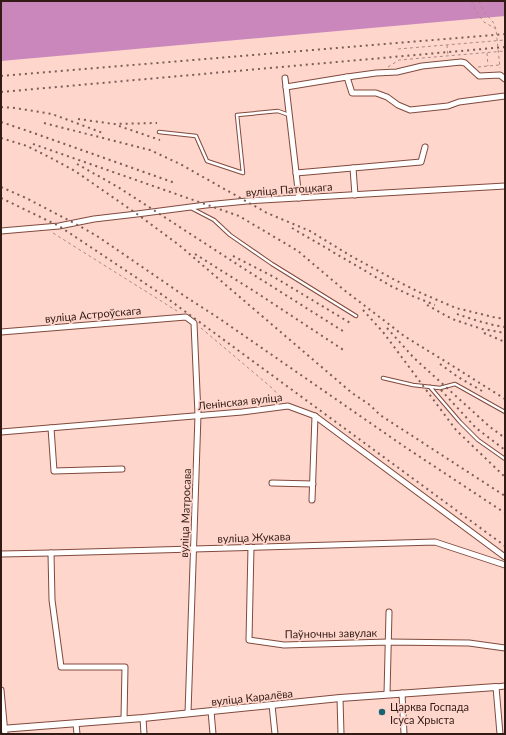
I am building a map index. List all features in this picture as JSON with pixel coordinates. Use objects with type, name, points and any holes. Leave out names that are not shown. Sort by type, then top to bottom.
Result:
[{"type":"street","points":[[286,87],[346,77],[397,72],[422,66],[461,62],[465,63],[479,76],[500,75],[505,79]]},
{"type":"street","points":[[346,77],[352,94],[376,93],[387,97],[398,105],[410,110],[448,106],[459,102],[505,96]]},
{"type":"street","points":[[285,78],[299,198]]},
{"type":"street","points":[[296,173],[421,162],[425,147]]},
{"type":"street","points":[[353,168],[355,194]]},
{"type":"street","name":"вуліца Патоцкага","points":[[1,230],[60,226],[94,219],[247,201],[505,186]]},
{"type":"street","points":[[186,317],[194,324]]},
{"type":"street","name":"вуліца Астроўскага","points":[[1,332],[186,317]]},
{"type":"street","name":"вуліца Матросава","points":[[188,713],[198,416],[194,324]]},
{"type":"street","name":"Ленінская вуліца","points":[[1,432],[198,416],[288,406],[315,416],[505,556]]},
{"type":"street","points":[[312,500],[315,416]]},
{"type":"street","points":[[51,428],[54,471],[122,469]]},
{"type":"street","points":[[272,483],[313,484]]},
{"type":"street","name":"вуліца Жукава","points":[[1,554],[435,542],[505,565]]},
{"type":"street","name":"Паўночны завулак","points":[[251,548],[249,640],[284,645],[388,642],[469,643],[505,648]]},
{"type":"street","points":[[51,553],[52,600],[61,667],[125,667],[124,719]]},
{"type":"street","points":[[388,694],[389,612]]},
{"type":"street","name":"вуліца Каралёва","points":[[3,731],[340,698],[505,686]]},
{"type":"street","points":[[496,687],[500,734]]},
{"type":"street","points":[[1,690],[3,731]]},
{"type":"street","points":[[402,693],[404,734]]},
{"type":"street","points":[[340,698],[342,734]]},
{"type":"street","points":[[272,705],[275,734]]},
{"type":"street","points":[[211,711],[213,734]]},
{"type":"street","points":[[143,718],[144,734]]},
{"type":"street","points":[[76,724],[76,734]]},
{"type":"lane","points":[[159,132],[196,136],[208,160],[243,173],[237,115],[278,111],[289,115]]},
{"type":"lane","points":[[189,207],[214,220],[230,235],[272,264],[356,316]]},
{"type":"lane","points":[[383,378],[413,385],[440,388],[455,384],[505,412]]},
{"type":"lane","points":[[430,387],[460,422],[478,440],[505,459]]},
{"type":"path","points":[[471,1],[477,13],[484,22],[496,29]]},
{"type":"path","points":[[479,1],[484,12],[493,22],[496,29],[500,75]]},
{"type":"path","points":[[398,49],[505,40]]},
{"type":"path","points":[[446,45],[448,56]]},
{"type":"path","points":[[399,60],[505,51]]},
{"type":"path","points":[[487,52],[488,66]]},
{"type":"path","points":[[470,68],[500,65]]},
{"type":"path","points":[[43,227],[186,317]]},
{"type":"path","points":[[194,324],[218,342],[272,388],[288,406]]},
{"type":"shaded area","points":[[1,1],[505,1],[505,16],[1,61]]},
{"type":"railway","points":[[1,76],[505,34]]},
{"type":"railway","points":[[1,92],[505,47]]},
{"type":"railway","points":[[1,107],[52,114],[103,133]]},
{"type":"railway","points":[[78,119],[114,124],[157,123]]},
{"type":"railway","points":[[1,122],[175,183]]},
{"type":"railway","points":[[44,123],[150,150],[180,164],[267,213],[310,231],[351,256],[421,293],[456,308],[505,319]]},
{"type":"railway","points":[[119,126],[160,140]]},
{"type":"railway","points":[[1,138],[27,146],[75,171],[137,214],[179,245],[352,393],[370,405],[380,415],[505,496]]},
{"type":"railway","points":[[33,144],[239,216],[298,251],[344,290],[404,336],[505,399]]},
{"type":"railway","points":[[77,164],[118,187],[346,333]]},
{"type":"railway","points":[[1,187],[26,198],[97,236],[405,447],[505,513]]},
{"type":"railway","points":[[1,198],[59,226],[164,296],[505,546]]},
{"type":"railway","points":[[292,228],[391,286],[435,305]]},
{"type":"railway","points":[[195,254],[345,351]]},
{"type":"railway","points":[[233,256],[274,277],[352,324]]},
{"type":"railway","points":[[427,305],[452,319],[482,329],[505,333]]},
{"type":"railway","points":[[363,310],[383,332],[456,430],[505,477]]},
{"type":"railway","points":[[457,314],[505,327]]},
{"type":"railway","points":[[387,328],[414,358],[490,427],[505,438]]},
{"type":"railway","points":[[484,333],[505,342]]},
{"type":"railway","points":[[440,364],[458,377],[482,391]]},
{"type":"railway","points":[[441,390],[476,428],[505,450]]},
{"type":"place","name":"Царква Госпада Ісуса Хрыста","points":[[382,712]]}]
